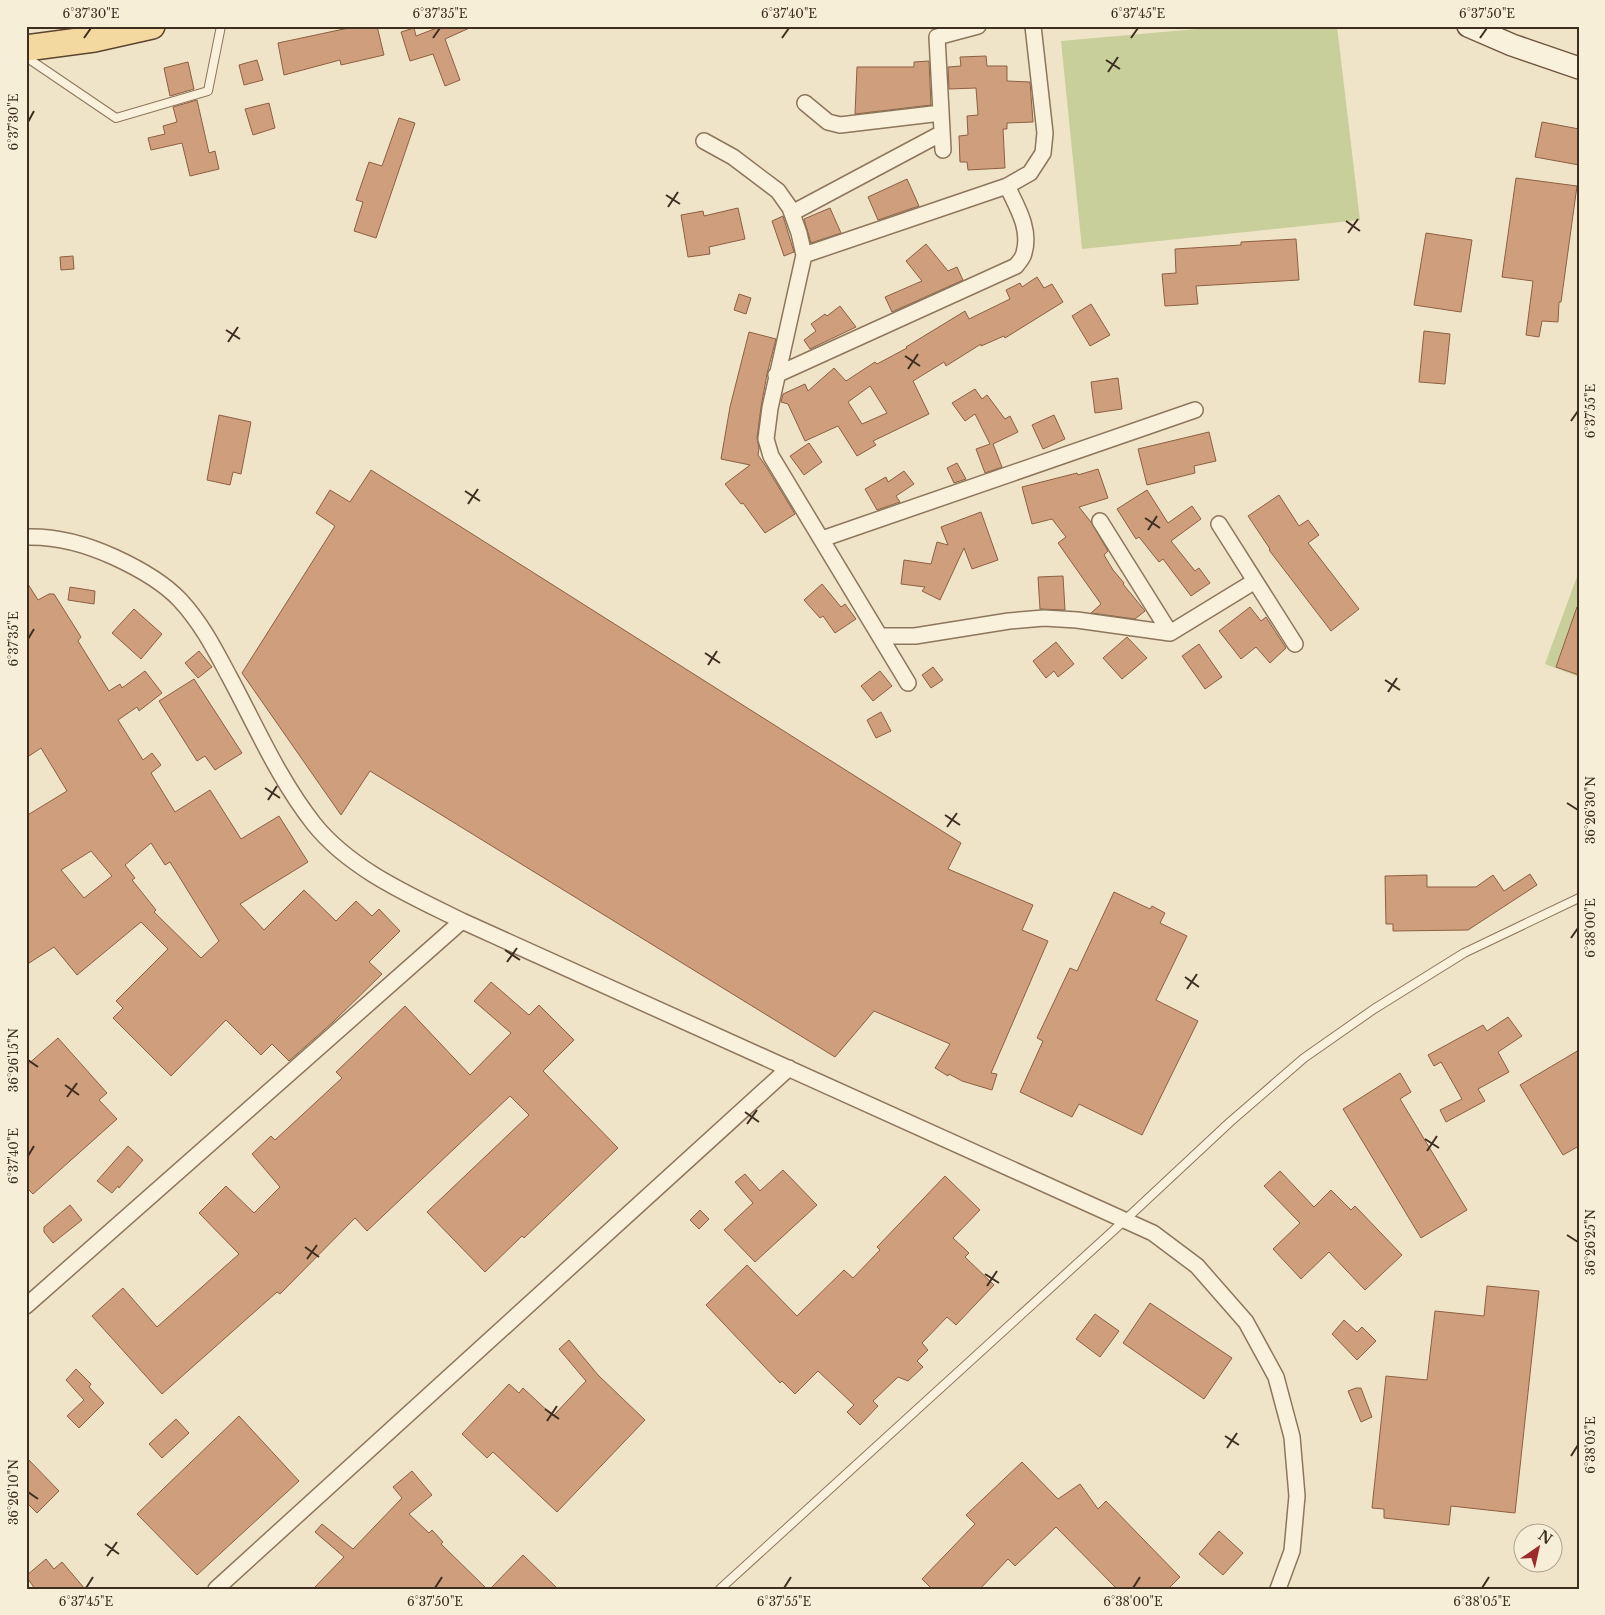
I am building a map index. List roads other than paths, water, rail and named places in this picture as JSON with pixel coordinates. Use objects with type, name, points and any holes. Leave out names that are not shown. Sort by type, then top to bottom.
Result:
[{"type":"main road","points":[[26,48],[94,39],[152,26]]},
{"type":"main road","points":[[1468,26],[1512,45],[1579,68]]},
{"type":"street","points":[[943,150],[937,36],[978,26]]},
{"type":"street","points":[[804,255],[1008,186],[1030,173],[1043,153],[1045,133],[1033,26]]},
{"type":"street","points":[[805,103],[828,122],[840,125],[941,113]]},
{"type":"street","points":[[792,213],[942,133]]},
{"type":"street","points":[[704,142],[733,157],[778,191],[792,213],[804,255],[776,375],[766,439],[771,456],[908,683]]},
{"type":"street","points":[[776,375],[1016,266],[1024,254],[1026,238],[1023,220],[1008,186]]},
{"type":"street","points":[[822,539],[1195,410]]},
{"type":"street","points":[[1100,521],[1170,634]]},
{"type":"street","points":[[1220,524],[1295,644]]},
{"type":"street","points":[[26,537],[41,537],[95,548],[140,569],[179,599],[204,630],[291,791],[315,825],[344,854],[385,882],[462,921],[1153,1233],[1197,1266],[1246,1322],[1276,1377],[1292,1437],[1297,1496],[1292,1551],[1278,1589]]},
{"type":"street","points":[[880,636],[915,636],[1010,621],[1044,618],[1077,620],[1170,634],[1256,581]]},
{"type":"street","points":[[26,1306],[462,921]]},
{"type":"street","points":[[216,1589],[790,1068]]},
{"type":"lane","points":[[26,58],[116,118],[208,91],[221,26]]},
{"type":"lane","points":[[720,1589],[1230,1122],[1304,1058],[1374,1009],[1464,953],[1579,898]]}]
